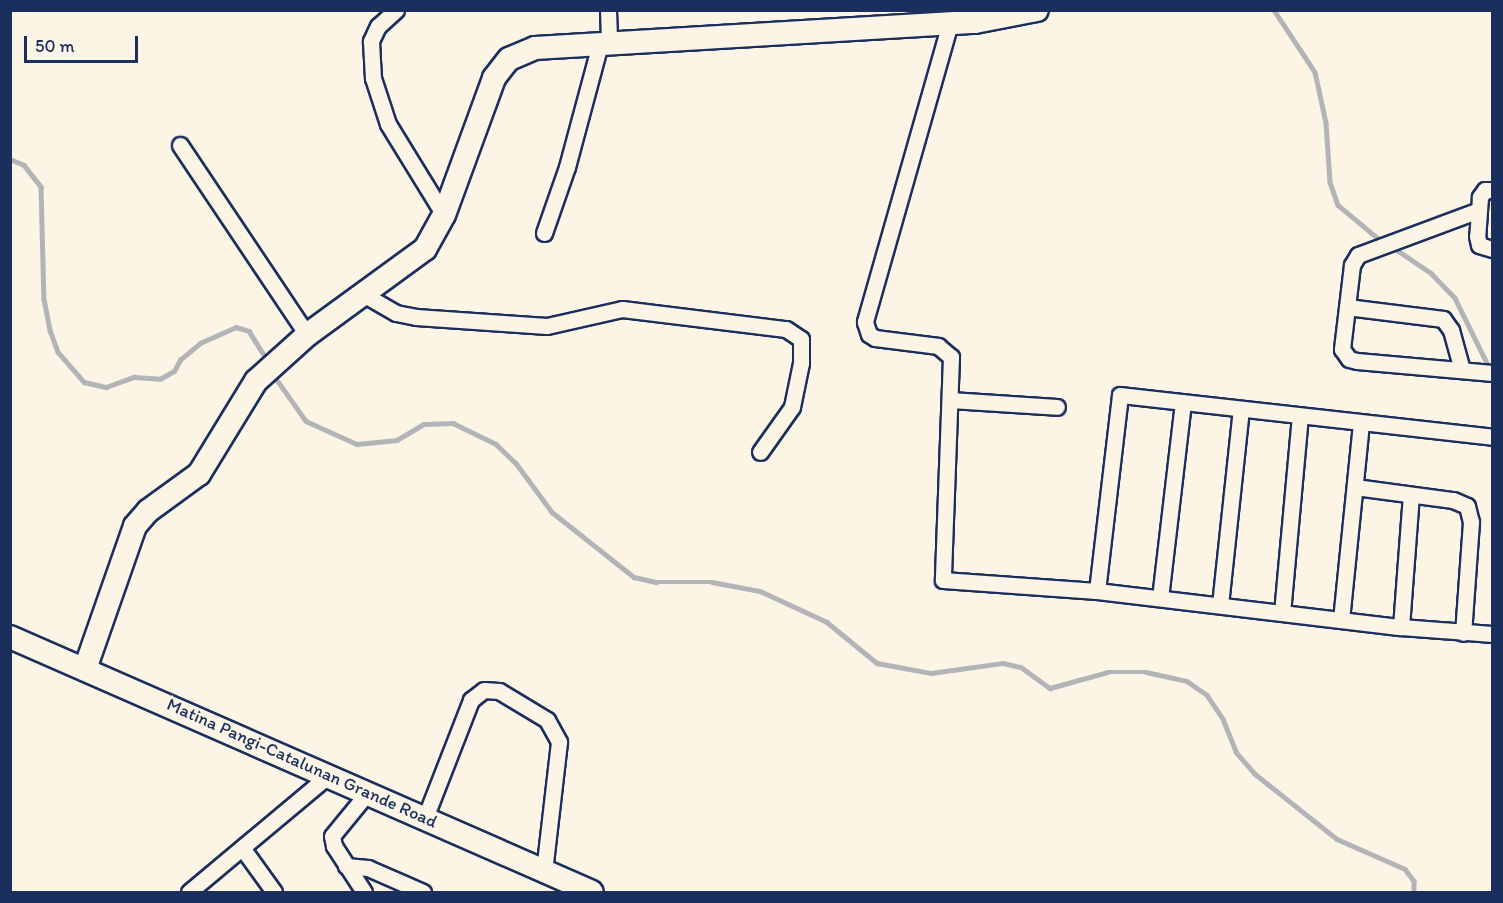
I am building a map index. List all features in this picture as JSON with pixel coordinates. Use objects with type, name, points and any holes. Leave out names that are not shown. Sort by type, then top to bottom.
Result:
[{"type":"street","points":[[396,10],[378,26],[371,41],[373,78],[388,124],[444,215]]},
{"type":"street","points":[[544,233],[567,167],[604,44],[608,10]]},
{"type":"street","points":[[85,669],[135,526],[148,511],[199,474],[256,381],[307,335],[425,249],[444,215],[494,78],[502,67],[520,52],[535,48],[950,23],[1037,10]]},
{"type":"street","points":[[950,23],[866,322],[869,334],[875,338],[948,351],[950,400],[943,580],[1097,591],[1401,627],[1492,634]]},
{"type":"street","points":[[180,145],[307,335]]},
{"type":"street","points":[[1492,190],[1482,192],[1477,241],[1492,249]]},
{"type":"street","points":[[1479,210],[1363,251],[1352,265],[1342,349],[1349,359],[1492,373]]},
{"type":"street","points":[[363,294],[396,313],[416,317],[547,326],[622,309],[786,329],[801,339],[801,363],[792,407],[760,452]]},
{"type":"street","points":[[1347,307],[1443,319],[1451,330],[1462,370]]},
{"type":"street","points":[[1097,591],[1120,395],[1492,437]]},
{"type":"street","points":[[950,400],[1057,407]]},
{"type":"street","points":[[1160,598],[1183,402]]},
{"type":"street","points":[[1220,605],[1241,409]]},
{"type":"street","points":[[1282,612],[1300,416]]},
{"type":"street","points":[[1341,620],[1361,423]]},
{"type":"street","points":[[1355,487],[1460,502],[1470,512],[1462,633]]},
{"type":"street","points":[[1401,627],[1411,495]]},
{"type":"street","name":"Matina Pangi-Catalunan Grande Road","points":[[10,637],[592,892]]},
{"type":"street","points":[[425,818],[471,700],[484,690],[499,691],[547,720],[559,742],[544,871]]},
{"type":"street","points":[[189,892],[329,775]]},
{"type":"street","points":[[364,892],[346,866],[332,836],[368,792]]},
{"type":"street","points":[[243,849],[274,892]]},
{"type":"street","points":[[346,866],[368,868],[423,892]]},
{"type":"waterway","points":[[1274,10],[1315,72],[1326,123],[1330,182],[1338,205],[1381,241]]},
{"type":"waterway","points":[[10,159],[24,165],[41,187],[44,299],[50,330],[58,352],[84,382],[106,387],[134,377],[160,379],[174,371],[180,360],[200,343],[236,327],[249,331],[266,358]]},
{"type":"waterway","points":[[1397,250],[1431,273],[1455,298],[1488,365]]},
{"type":"waterway","points":[[277,380],[306,421],[357,444],[397,440],[424,424],[453,423],[496,444],[516,463],[552,512],[634,577],[656,582],[712,582],[760,591],[827,622],[877,663],[931,673],[1003,663],[1021,667],[1050,688],[1108,672],[1146,672],[1187,681],[1207,695],[1223,719],[1236,752],[1254,773],[1337,839],[1405,869],[1414,881],[1414,892]]}]
